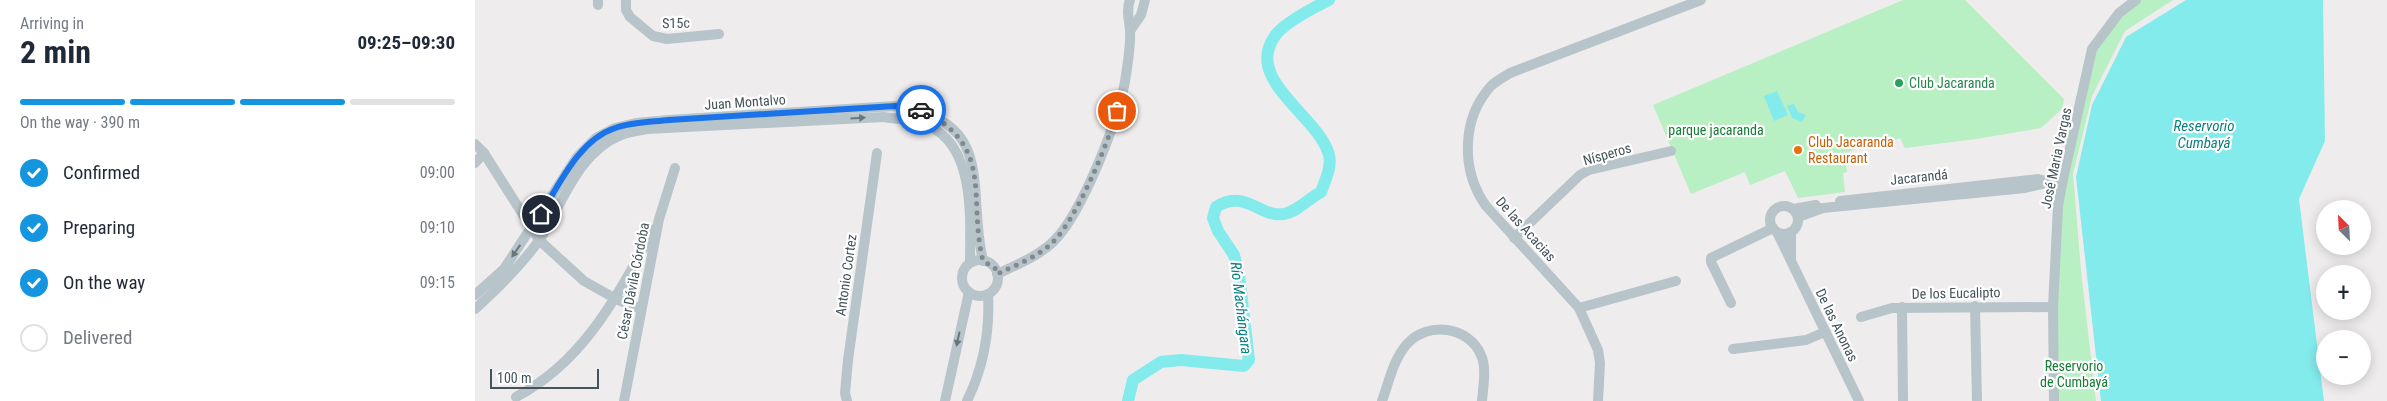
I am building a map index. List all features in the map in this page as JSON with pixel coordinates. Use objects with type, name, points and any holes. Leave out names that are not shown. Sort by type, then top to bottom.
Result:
[{"type":"street","name":"S15c","points":[[626,0],[625,10],[629,17],[653,36],[667,39],[719,34]]},
{"type":"street","points":[[997,274],[1039,253],[1054,241],[1070,219],[1091,177],[1113,128],[1125,78],[1130,31],[1128,6],[1130,0]]},
{"type":"street","points":[[1130,31],[1141,15],[1145,0]]},
{"type":"street","name":"De las Acacias","points":[[1598,401],[1600,363],[1598,350],[1579,308],[1514,238],[1478,195],[1469,162],[1468,129],[1477,106],[1491,85],[1510,72],[1701,0]]},
{"type":"street","name":"José Maria Vargas","points":[[2054,401],[2053,307],[2058,206],[2063,179],[2092,49],[2119,13],[2136,0]]},
{"type":"street","name":"Juan Montalvo","points":[[475,295],[503,269],[533,228],[577,157],[596,138],[615,128],[895,106],[920,109],[937,118],[955,132],[965,144],[976,178],[978,235],[983,261]]},
{"type":"street","name":"Juan Montalvo","points":[[475,309],[504,282],[539,240],[584,163],[600,147],[622,135],[657,125],[884,117],[920,122],[939,132],[953,146],[960,158],[966,179],[970,263]]},
{"type":"street","points":[[475,144],[485,152],[539,240],[584,281],[616,299],[641,310]]},
{"type":"street","name":"Nísperos","points":[[1514,238],[1589,170],[1671,151]]},
{"type":"street","points":[[475,163],[485,152]]},
{"type":"street","name":"Antonio Cortez","points":[[847,401],[845,393],[848,360],[877,153]]},
{"type":"street","name":"César Dávila Córdoba","points":[[624,401],[659,219],[675,168]]},
{"type":"street","name":"Jacarandá","points":[[1795,213],[1864,196],[1948,192],[2038,179],[2047,181],[2063,179]]},
{"type":"street","points":[[1775,230],[1770,218],[1776,208],[1788,206],[1795,213],[1797,225],[1791,232],[1791,262]]},
{"type":"street","points":[[517,397],[539,385],[570,359],[616,299],[659,219]]},
{"type":"street","points":[[1731,303],[1711,262],[1711,258],[1775,230],[1791,232]]},
{"type":"street","name":"De las Anonas","points":[[1775,230],[1859,401]]},
{"type":"street","points":[[983,261],[995,268],[997,274],[996,286],[988,294],[982,296],[969,292],[962,281],[963,274],[970,263],[983,261]]},
{"type":"street","points":[[1579,308],[1676,281]]},
{"type":"street","points":[[945,401],[969,292]]},
{"type":"street","points":[[967,401],[976,382],[986,342],[989,312],[988,294]]},
{"type":"street","points":[[1975,306],[1977,401]]},
{"type":"street","name":"De los Eucalipto","points":[[1861,317],[1884,310],[1902,308],[1975,306],[2053,307]]},
{"type":"street","points":[[1902,308],[1903,401]]},
{"type":"street","points":[[1382,401],[1397,358],[1408,343],[1430,330],[1448,330],[1459,332],[1475,343],[1483,357],[1482,401]]},
{"type":"street","points":[[1733,349],[1806,340],[1825,332]]},
{"type":"green space","name":"Club Jacaranda","points":[[1903,0],[1965,0],[2064,99],[2062,109],[2041,128],[1905,148],[1900,138],[1877,147],[1874,141],[1844,154],[1847,172],[1843,173],[1845,192],[1798,198],[1785,171],[1750,185],[1745,172],[1691,194],[1653,105]]},
{"type":"green space","name":"Reservorio de Cumbayá","points":[[2140,0],[2173,0],[2125,31],[2092,96],[2073,174],[2081,271],[2096,401],[2055,401],[2051,243],[2096,47],[2121,12]]},
{"type":"water","name":"Reservorio Cumbayá","points":[[2186,0],[2323,0],[2325,141],[2299,199],[2316,336],[2316,385],[2322,385],[2324,401],[2101,401],[2076,177],[2092,105],[2126,37]]},
{"type":"water","points":[[1777,91],[1788,115],[1774,121],[1764,96]]},
{"type":"water","points":[[1794,104],[1798,112],[1806,115],[1802,122],[1792,118],[1787,106]]},
{"type":"waterway","name":"Río Machángara","points":[[1128,401],[1133,380],[1161,362],[1181,360],[1244,366],[1249,360],[1239,275],[1234,255],[1218,231],[1213,218],[1216,207],[1226,202],[1235,201],[1244,202],[1267,212],[1284,214],[1298,208],[1321,192],[1329,169],[1329,155],[1322,140],[1312,126],[1275,83],[1269,68],[1268,52],[1279,31],[1300,16],[1329,0]]},
{"type":"way so far","points":[[921,110],[937,118],[955,132],[965,144],[976,178],[978,235],[983,261],[990,263],[995,268],[997,274],[1039,253],[1054,241],[1070,219],[1091,177],[1113,128],[1117,111]]},
{"type":"place","name":"Club Jacaranda","points":[[1899,83]]},
{"type":"place","name":"Club Jacaranda Restaurant","points":[[1798,150]]},
{"type":"route","points":[[541,214],[577,157],[596,138],[615,128],[637,123],[669,120],[895,106],[921,110]]},
{"type":"park label","name":"parque jacaranda","points":[[1716,130]]}]
